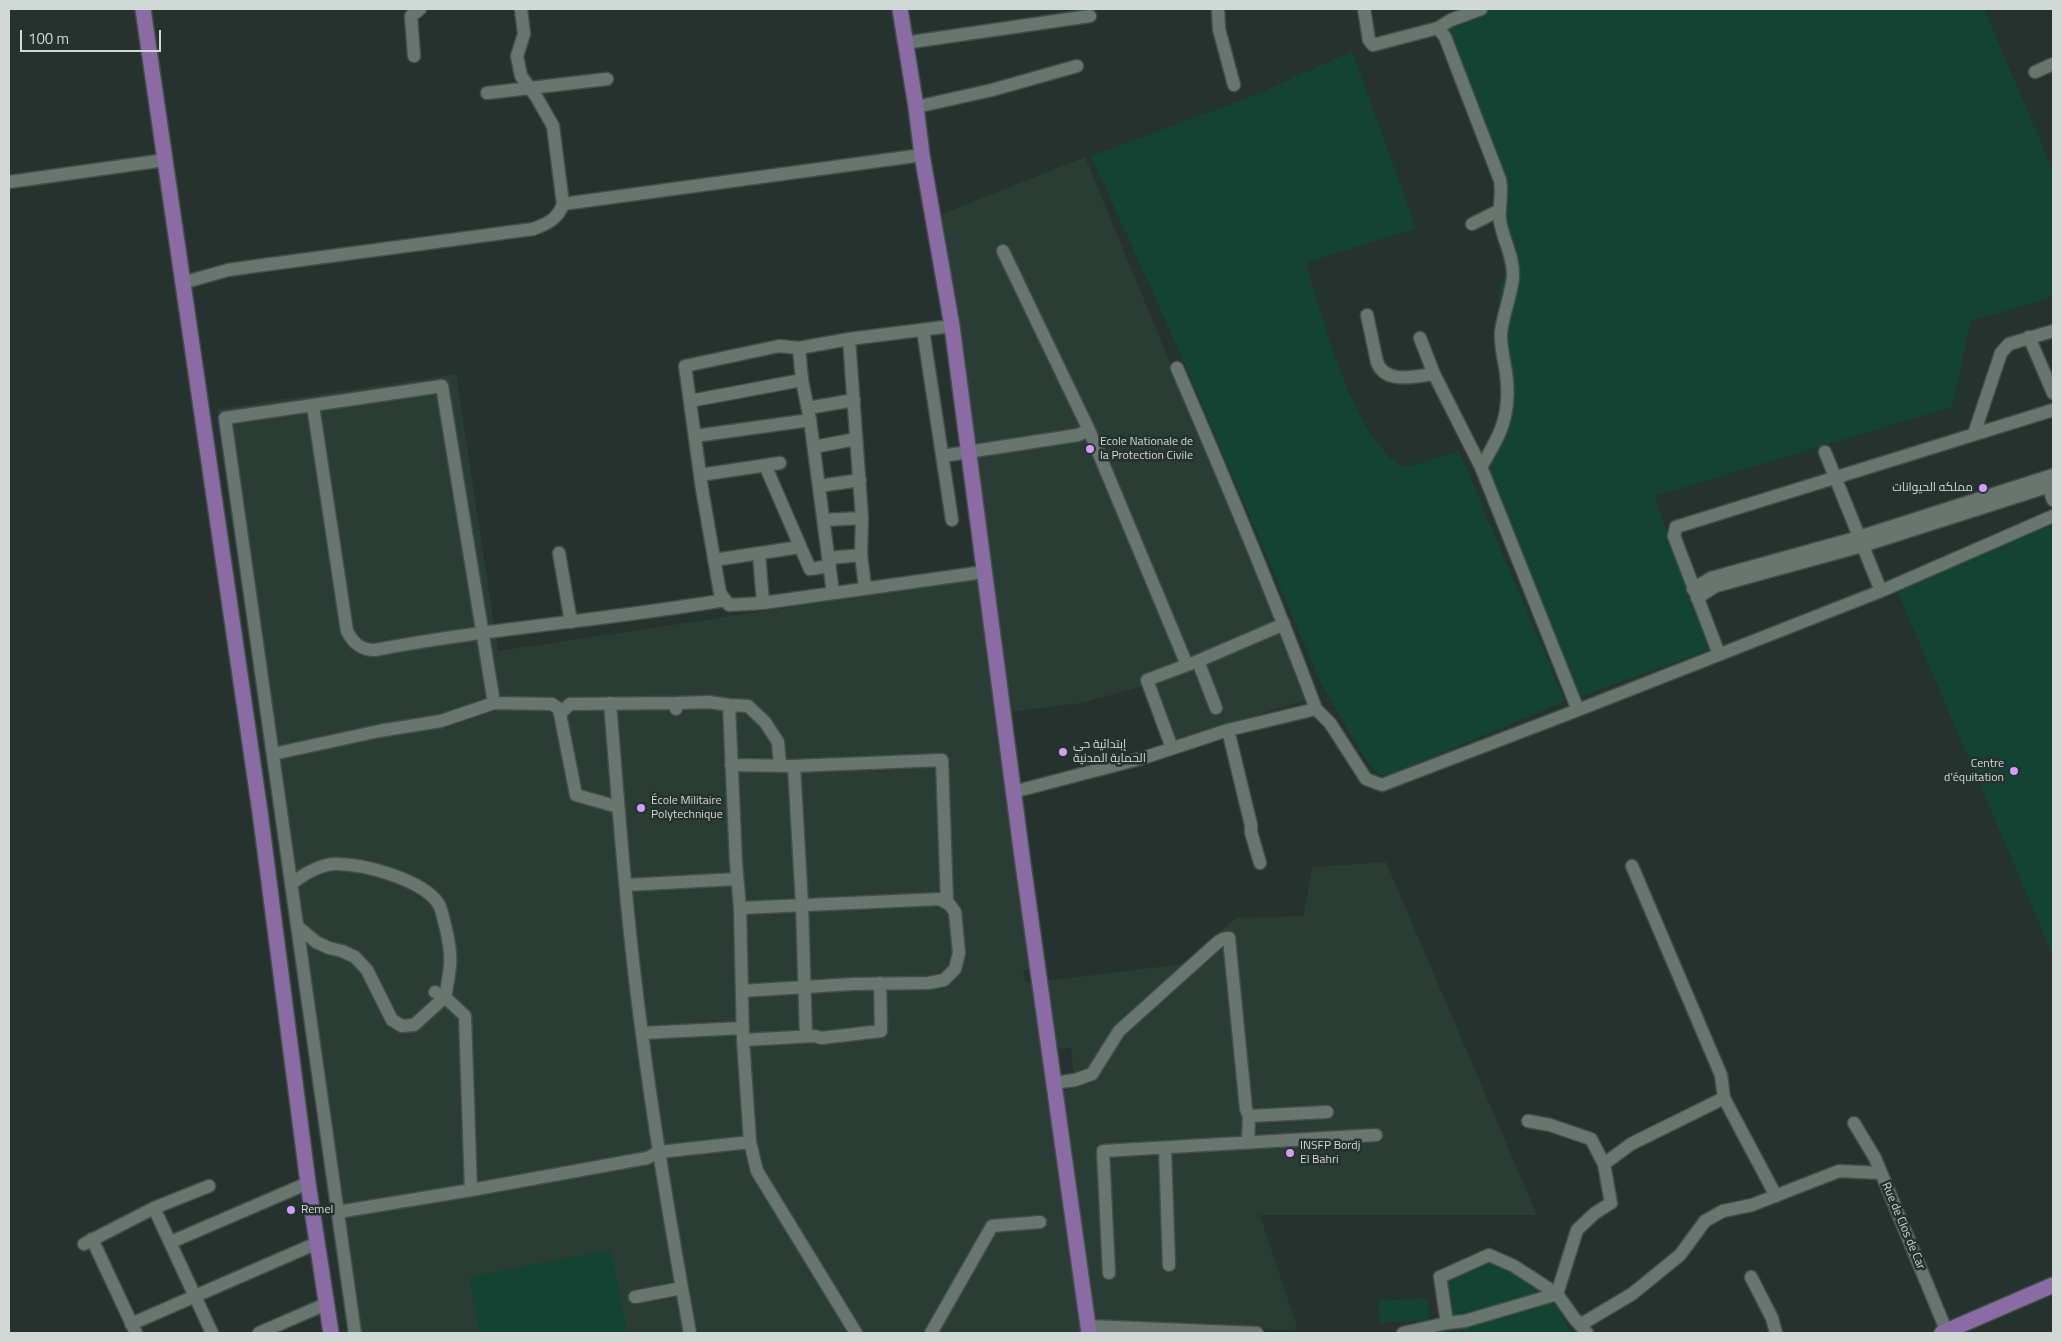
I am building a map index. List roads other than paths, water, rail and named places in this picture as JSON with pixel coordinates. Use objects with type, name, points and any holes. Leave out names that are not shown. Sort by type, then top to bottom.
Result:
[{"type":"main road","points":[[143,9],[260,812],[308,1183],[331,1333]]},
{"type":"main road","points":[[900,9],[922,155],[952,326],[1013,792],[1088,1330]]},
{"type":"main road","points":[[1947,1332],[1965,1329],[2053,1285]]},
{"type":"street","points":[[414,56],[411,16],[420,9]]},
{"type":"street","points":[[182,283],[228,270],[533,229],[558,216],[563,204],[553,126],[537,98],[521,76],[518,56],[524,34],[521,9]]},
{"type":"street","points":[[1218,9],[1219,29],[1234,85]]},
{"type":"street","points":[[1364,9],[1369,40],[1373,45],[1438,28],[1451,20],[1481,9]]},
{"type":"street","points":[[904,43],[1090,16]]},
{"type":"street","points":[[1438,28],[1445,37],[1500,180],[1502,193],[1500,221],[1511,257],[1513,276],[1501,332],[1508,381],[1506,415],[1498,438],[1481,467]]},
{"type":"street","points":[[2035,72],[2053,64]]},
{"type":"street","points":[[916,107],[992,90],[1077,66]]},
{"type":"street","points":[[487,93],[607,79]]},
{"type":"street","points":[[563,204],[922,155]]},
{"type":"street","points":[[9,182],[165,160]]},
{"type":"street","points":[[1472,224],[1500,210]]},
{"type":"street","points":[[1003,251],[1089,430],[1193,663],[1216,708]]},
{"type":"street","points":[[1367,316],[1379,369],[1391,377],[1434,374]]},
{"type":"street","points":[[952,326],[849,339],[799,348],[779,346],[684,366],[720,593],[729,606],[763,603],[984,572]]},
{"type":"street","points":[[923,330],[952,520]]},
{"type":"street","points":[[1974,434],[2001,353],[2009,344],[2053,331]]},
{"type":"street","points":[[2029,337],[2053,393]]},
{"type":"street","points":[[1420,338],[1434,374],[1481,467],[1578,710]]},
{"type":"street","points":[[849,339],[860,480],[861,555],[865,588]]},
{"type":"street","points":[[799,348],[833,593]]},
{"type":"street","points":[[1177,368],[1232,496],[1316,709],[1330,723],[1366,778],[1382,784],[1578,710],[1881,590],[2053,516]]},
{"type":"street","points":[[690,401],[802,380]]},
{"type":"street","points":[[355,1333],[225,418],[442,386],[494,703]]},
{"type":"street","points":[[694,436],[809,414],[854,400]]},
{"type":"street","points":[[313,406],[347,626],[352,640],[360,647],[375,650],[483,632],[665,610],[725,600]]},
{"type":"street","points":[[1719,654],[1674,536],[1676,527],[1836,479],[2053,410]]},
{"type":"street","points":[[942,456],[1078,435],[1089,430]]},
{"type":"street","points":[[814,447],[856,439]]},
{"type":"street","points":[[1825,452],[1881,590]]},
{"type":"street","points":[[700,475],[780,463]]},
{"type":"street","points":[[765,465],[810,569],[829,562],[861,555]]},
{"type":"street","points":[[819,486],[860,480]]},
{"type":"street","points":[[1695,594],[2050,481],[2053,500]]},
{"type":"street","points":[[824,520],[862,518]]},
{"type":"street","points":[[714,560],[800,548]]},
{"type":"street","points":[[559,553],[571,622]]},
{"type":"street","points":[[759,554],[763,603]]},
{"type":"street","points":[[1172,748],[1147,680],[1193,663],[1284,624]]},
{"type":"street","points":[[560,714],[570,704],[610,703],[676,706],[709,702],[748,706],[765,722],[778,742],[780,766]]},
{"type":"street","points":[[273,754],[379,731],[441,721],[494,703],[552,704],[559,709],[576,795],[618,807]]},
{"type":"street","points":[[610,703],[618,807],[642,1033],[659,1152],[690,1333]]},
{"type":"street","points":[[728,705],[740,908],[743,1034],[750,1142],[756,1171],[856,1333]]},
{"type":"street","points":[[1013,792],[1143,758],[1228,730],[1316,709]]},
{"type":"street","points":[[1228,730],[1251,832],[1260,862]]},
{"type":"street","points":[[731,765],[794,766],[942,760],[947,902]]},
{"type":"street","points":[[794,766],[802,905],[806,1036]]},
{"type":"street","points":[[291,884],[306,872],[335,864],[364,867],[397,876],[423,890],[438,903],[451,949],[452,963],[440,994],[414,1026],[402,1026],[392,1020],[367,970],[355,957],[316,942],[297,926]]},
{"type":"street","points":[[1632,866],[1721,1075],[1724,1098],[1776,1196]]},
{"type":"street","points":[[626,885],[738,879]]},
{"type":"street","points":[[740,908],[932,898],[947,902],[953,908],[956,916],[958,953],[958,961],[950,975],[937,982],[805,986],[742,991]]},
{"type":"street","points":[[1054,1083],[1074,1080],[1092,1074],[1119,1030],[1218,942],[1229,938],[1245,1100],[1249,1116],[1248,1142]]},
{"type":"street","points":[[642,1033],[815,1036],[821,1038],[881,1033],[880,983]]},
{"type":"street","points":[[440,994],[465,1016],[471,1190]]},
{"type":"street","points":[[1604,1164],[1631,1144],[1724,1098]]},
{"type":"street","points":[[1249,1116],[1328,1112]]},
{"type":"street","points":[[1528,1121],[1550,1125],[1591,1139],[1604,1164],[1611,1203],[1595,1213],[1577,1230],[1557,1294]]},
{"type":"street","name":"Rue de Clos de Car","points":[[1854,1123],[1875,1158],[1947,1332]]},
{"type":"street","points":[[1109,1273],[1103,1151],[1376,1135]]},
{"type":"street","points":[[338,1212],[647,1158],[659,1152],[750,1142]]},
{"type":"street","points":[[1165,1148],[1169,1265]]},
{"type":"street","points":[[1447,1323],[1440,1276],[1489,1255],[1514,1266],[1557,1294],[1584,1329],[1632,1294],[1680,1255],[1705,1221],[1723,1211],[1752,1205],[1839,1171],[1881,1173]]},
{"type":"street","points":[[171,1242],[308,1183]]},
{"type":"street","points":[[209,1186],[154,1208],[88,1242],[133,1328],[195,1295],[318,1243]]},
{"type":"street","points":[[154,1208],[212,1333]]},
{"type":"street","points":[[931,1333],[992,1226],[1040,1222]]},
{"type":"street","points":[[1751,1277],[1772,1318],[1776,1333]]},
{"type":"street","points":[[635,1297],[682,1288]]},
{"type":"street","points":[[1403,1333],[1465,1321],[1557,1294]]},
{"type":"street","points":[[258,1333],[326,1304]]},
{"type":"street","points":[[1088,1330],[1257,1333]]},
{"type":"place","name":"Ecole Nationale de la Protection Civile","points":[[1090,449]]},
{"type":"place","name":"مملكه الحيوانات","points":[[1983,488]]},
{"type":"place","name":"إبتدائية حي الحماية المدنية","points":[[1063,752]]},
{"type":"place","name":"Centre d'équitation","points":[[2014,771]]},
{"type":"place","name":"École Militaire Polytechnique","points":[[641,808]]},
{"type":"place","name":"INSFP Bordj El Bahri","points":[[1290,1153]]},
{"type":"place","name":"Remel","points":[[291,1210]]}]
